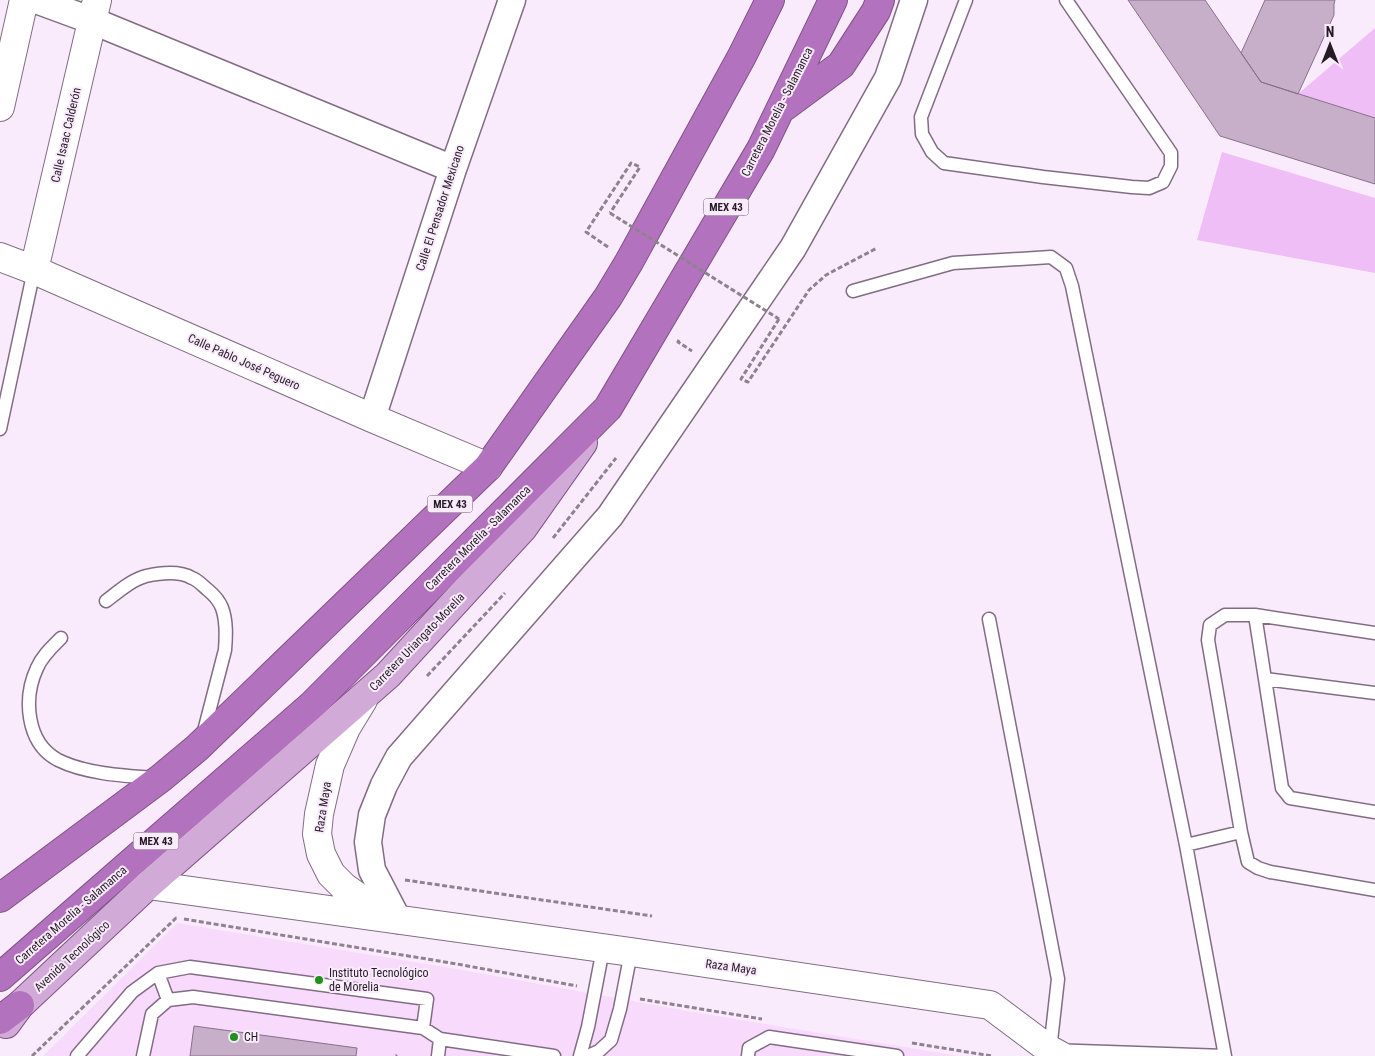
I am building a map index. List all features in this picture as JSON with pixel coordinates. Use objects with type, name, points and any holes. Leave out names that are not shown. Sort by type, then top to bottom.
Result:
[{"type":"highway","name":"MEX 43","points":[[0,898],[161,778],[201,744],[488,467],[608,296],[629,262],[742,56],[770,0]]},
{"type":"highway","name":"Carretera Morelia - Salamanca","points":[[0,977],[312,705],[608,408],[761,149],[833,0]]},
{"type":"highway","points":[[780,109],[841,65],[876,11],[880,0]]},
{"type":"main road","name":"Carretera Uriangato-Morelia","points":[[148,884],[388,675],[523,528],[608,408]]},
{"type":"main road","name":"Avenida Tecnológico","points":[[0,1031],[10,1013],[148,884]]},
{"type":"street","points":[[0,107],[24,0]]},
{"type":"street","points":[[36,0],[95,10],[453,169]]},
{"type":"street","name":"Calle El Pensador Mexicano","points":[[372,418],[453,169],[512,0]]},
{"type":"street","points":[[398,920],[372,870],[368,842],[372,815],[384,785],[399,757],[610,516],[794,248],[888,78],[914,0]]},
{"type":"street","name":"Calle Isaac Calderón","points":[[34,270],[95,10]]},
{"type":"street","name":"Calle Pablo José Peguero","points":[[0,257],[488,467]]},
{"type":"street","name":"Raza Maya","points":[[366,695],[346,728],[330,764],[319,814],[317,834],[321,854],[331,874],[344,887],[361,899],[398,920]]},
{"type":"street","name":"Raza Maya","points":[[148,884],[631,952],[990,1006],[1055,1055]]},
{"type":"lane","points":[[966,0],[921,117],[922,134],[932,152],[944,163],[1043,177],[1149,188],[1163,182],[1171,166],[1171,153],[1066,0]]},
{"type":"lane","points":[[852,291],[953,263],[1051,257],[1066,268],[1072,286],[1186,844],[1225,1056],[1055,1055],[1058,979],[988,619]]},
{"type":"lane","points":[[0,429],[34,270]]},
{"type":"lane","points":[[106,601],[128,585],[144,577],[160,574],[178,574],[192,578],[216,597],[222,608],[226,624],[225,650],[201,744]]},
{"type":"lane","points":[[1375,633],[1255,615],[1226,615],[1210,625],[1208,640],[1241,832],[1248,862],[1270,872],[1375,890]]},
{"type":"lane","points":[[1255,615],[1282,788],[1290,798],[1375,812]]},
{"type":"lane","points":[[61,638],[46,654],[37,668],[31,686],[30,720],[36,738],[57,760],[89,770],[119,776],[161,778]]},
{"type":"lane","points":[[1265,679],[1375,694]]},
{"type":"lane","points":[[1186,844],[1241,832]]},
{"type":"lane","points":[[580,1056],[588,1027],[603,949]]},
{"type":"lane","points":[[588,1056],[599,1051],[611,1040],[620,1009],[631,952]]},
{"type":"lane","points":[[77,1056],[132,992],[158,973],[190,967],[427,999],[423,1028]]},
{"type":"lane","points":[[158,973],[168,1000]]},
{"type":"lane","points":[[143,1056],[152,1014],[168,1000],[193,997],[423,1028],[440,1039],[529,1054],[554,1056]]},
{"type":"lane","points":[[748,1056],[749,1048],[769,1038],[897,1056]]},
{"type":"lane","points":[[438,1056],[440,1039]]},
{"type":"path","points":[[629,262],[586,232],[631,163],[640,167],[610,213],[779,319],[741,379],[748,382],[809,290],[826,276],[877,248]]},
{"type":"path","points":[[682,334],[678,342],[693,351],[689,358]]},
{"type":"path","points":[[553,538],[618,454]]},
{"type":"path","points":[[425,677],[509,589]]},
{"type":"path","points":[[401,879],[652,916]]},
{"type":"shaded area","points":[[1375,28],[1375,118],[1298,94]]},
{"type":"shaded area","points":[[1222,152],[1375,198],[1375,273],[1197,240]]},
{"type":"shaded area","name":"Instituto Tecnológico de Morelia","points":[[177,923],[457,969],[687,1011],[959,1056],[43,1056]]},
{"type":"building","points":[[1128,0],[1205,0],[1261,82],[1375,118],[1375,184],[1220,136]]},
{"type":"building","points":[[1265,0],[1335,0],[1334,15],[1298,94],[1261,82],[1241,53]]},
{"type":"building","name":"CH","points":[[194,1026],[357,1048],[356,1056],[190,1056]]},
{"type":"place","name":"Instituto Tecnológico de Morelia","points":[[319,980]]},
{"type":"place","name":"CH","points":[[234,1037]]}]
